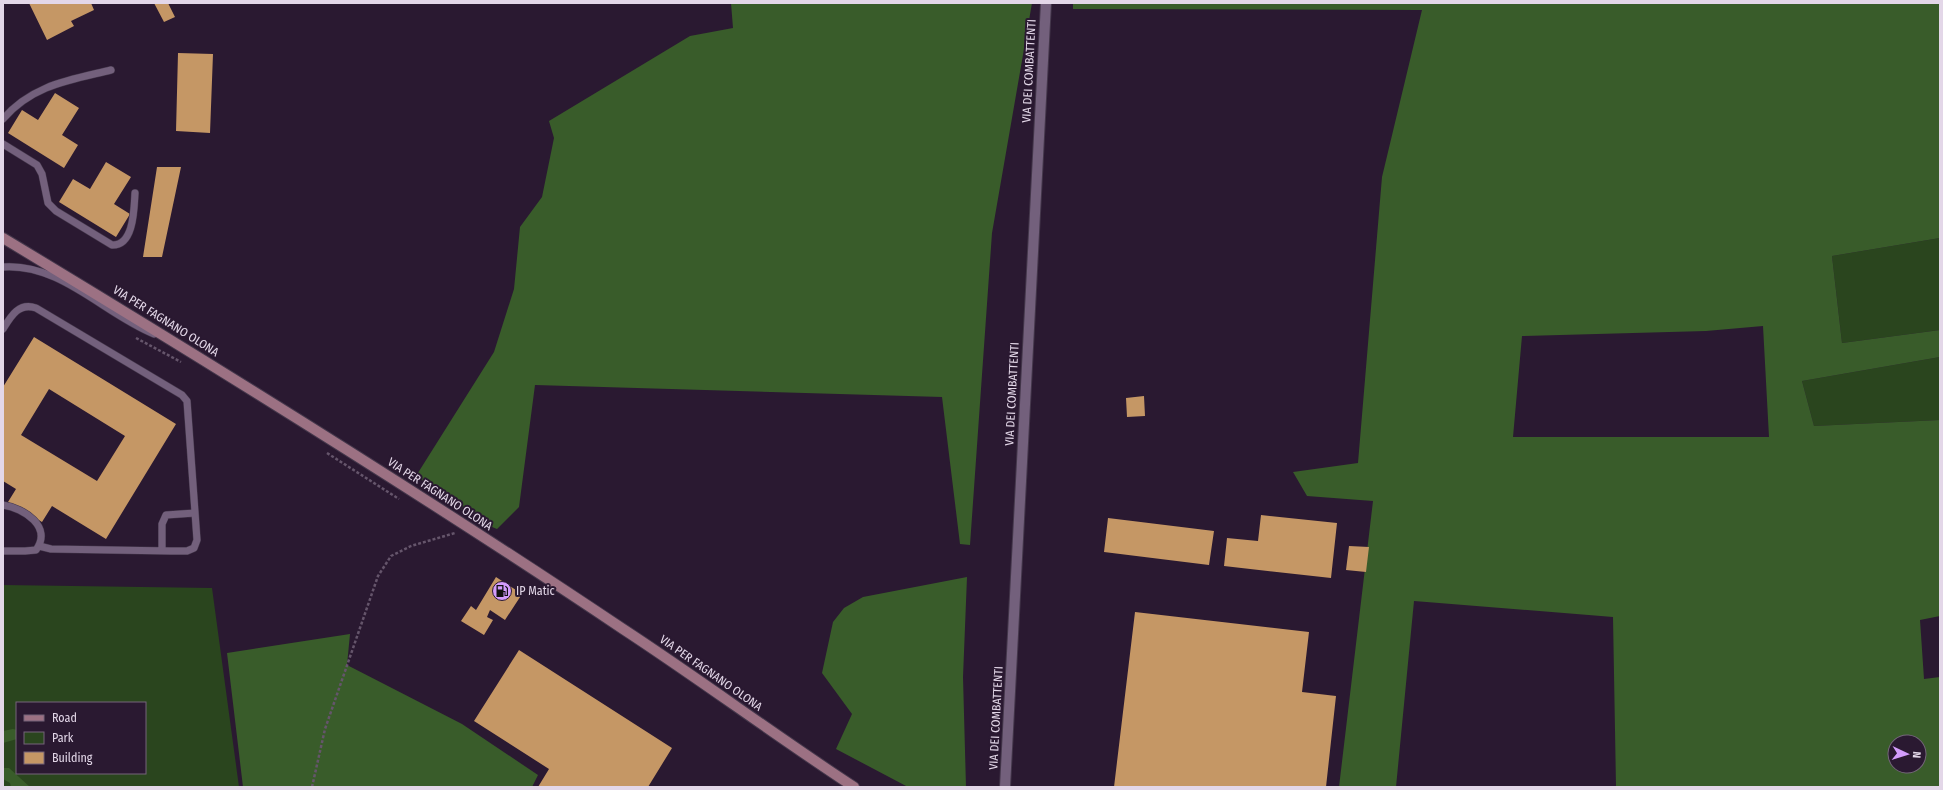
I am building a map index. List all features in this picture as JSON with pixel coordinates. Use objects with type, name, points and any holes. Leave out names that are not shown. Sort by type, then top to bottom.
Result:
[{"type":"main road","name":"VIA PER FAGNANO OLONA","points":[[3,238],[180,345],[468,528],[625,630],[854,787]]},
{"type":"street","name":"VIA DEI COMBATTENTI","points":[[1005,787],[1046,3]]},
{"type":"lane","points":[[3,119],[14,106],[35,92],[67,80],[111,70]]},
{"type":"lane","points":[[3,144],[37,165],[42,174],[48,203],[56,211],[112,245],[118,245],[123,242],[128,235],[134,218],[135,193]]},
{"type":"lane","points":[[3,266],[23,268],[64,282],[145,330],[180,345]]},
{"type":"lane","points":[[3,328],[19,308],[27,306],[36,308],[186,398],[188,407],[197,540],[194,548],[187,551],[162,551],[51,549],[39,546]]},
{"type":"lane","points":[[3,505],[15,508],[35,521],[41,529],[42,536],[36,550],[25,552],[3,551]]},
{"type":"lane","points":[[162,551],[162,524],[166,515],[195,513]]},
{"type":"path","points":[[131,335],[183,363]]},
{"type":"path","points":[[322,450],[401,500]]},
{"type":"path","points":[[312,787],[325,729],[378,576],[391,556],[411,546],[468,528]]},
{"type":"path","points":[[447,529],[459,537]]},
{"type":"green space","points":[[731,3],[1032,3],[992,233],[970,545],[960,544],[942,397],[535,385],[519,507],[497,529],[475,520],[416,476],[494,352],[514,289],[520,227],[542,197],[554,138],[549,121],[690,36],[733,28]]},
{"type":"green space","points":[[1073,3],[1940,3],[1940,238],[1832,256],[1842,343],[1940,330],[1940,357],[1802,381],[1814,426],[1940,420],[1940,616],[1920,620],[1924,679],[1940,677],[1940,787],[1616,787],[1613,617],[1414,601],[1396,787],[1339,787],[1373,501],[1307,496],[1293,472],[1358,463],[1382,177],[1422,10],[1073,9]],"holes":[[[1763,326],[1769,437],[1513,437],[1522,336],[1706,331]]]},
{"type":"green space","points":[[1940,238],[1940,330],[1842,343],[1832,256]]},
{"type":"green space","points":[[1940,357],[1940,420],[1814,426],[1802,381]]},
{"type":"green space","points":[[967,577],[963,677],[966,787],[908,787],[836,749],[852,714],[822,673],[833,622],[844,608],[863,597]]},
{"type":"green space","points":[[3,585],[212,588],[239,787],[3,787]]},
{"type":"green space","points":[[350,634],[347,665],[462,724],[538,775],[532,787],[243,787],[227,653]]},
{"type":"green space","points":[[16,730],[16,739],[3,743],[3,731]]},
{"type":"green space","points":[[3,768],[9,768],[30,787],[11,787],[10,783],[3,779]]},
{"type":"building","points":[[29,3],[91,3],[94,10],[71,21],[74,26],[47,40]]},
{"type":"building","points":[[154,3],[168,3],[175,17],[164,22]]},
{"type":"building","points":[[178,53],[213,54],[210,133],[176,131]]},
{"type":"building","points":[[55,93],[79,108],[62,135],[78,145],[64,168],[8,133],[22,110],[38,120]]},
{"type":"building","points":[[106,162],[131,177],[114,204],[130,214],[116,237],[59,202],[73,179],[90,189]]},
{"type":"building","points":[[157,167],[181,167],[162,257],[143,257]]},
{"type":"building","points":[[34,337],[176,424],[106,539],[52,506],[42,522],[8,502],[16,489],[3,481],[3,387]],"holes":[[[49,389],[125,436],[97,481],[21,435]]]},
{"type":"building","points":[[1144,396],[1145,416],[1127,417],[1126,398]]},
{"type":"building","points":[[1261,515],[1337,523],[1331,578],[1224,566],[1227,538],[1258,541]]},
{"type":"building","points":[[1108,518],[1214,531],[1209,565],[1104,552]]},
{"type":"building","points":[[1349,546],[1369,547],[1366,572],[1346,570]]},
{"type":"building","points":[[496,577],[522,594],[505,620],[490,610],[487,617],[493,620],[484,635],[461,621],[471,606],[476,610]]},
{"type":"building","points":[[1135,612],[1309,632],[1302,692],[1336,696],[1326,787],[1114,787]]},
{"type":"building","points":[[519,650],[672,748],[648,787],[538,787],[549,769],[474,721]]},
{"type":"place","name":"IP Matic","points":[[502,591]]}]
